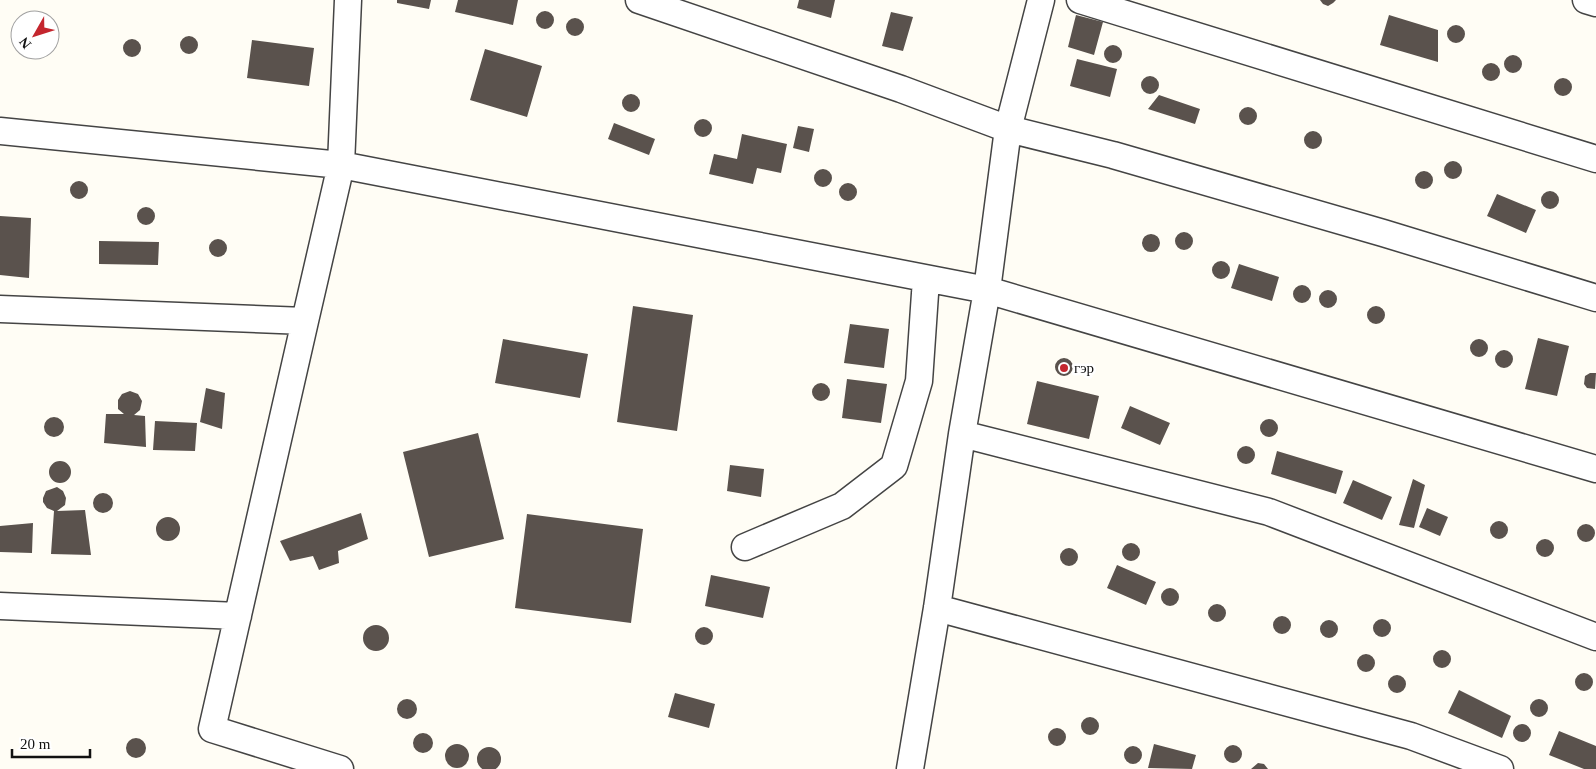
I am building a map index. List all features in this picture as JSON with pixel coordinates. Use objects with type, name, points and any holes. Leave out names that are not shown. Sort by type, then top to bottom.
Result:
[{"type":"street","points":[[340,769],[212,729],[341,165],[348,0]]},
{"type":"street","points":[[639,0],[901,89],[1008,129],[1113,155],[1383,233],[1596,298]]},
{"type":"street","points":[[910,769],[937,608],[962,434],[987,290],[1008,129],[1041,0]]},
{"type":"street","points":[[1080,0],[1596,159]]},
{"type":"street","points":[[1586,0],[1596,3]]},
{"type":"street","points":[[0,131],[341,165],[987,290],[1596,469]]},
{"type":"street","points":[[745,547],[842,506],[894,466],[919,382],[926,279]]},
{"type":"street","points":[[0,309],[305,321]]},
{"type":"street","points":[[962,434],[1269,512],[1596,636]]},
{"type":"street","points":[[0,606],[238,616]]},
{"type":"street","points":[[937,608],[1411,736],[1500,769]]},
{"type":"building","points":[[397,0],[431,0],[429,9],[397,3]]},
{"type":"building","points":[[458,0],[518,0],[513,25],[455,12]]},
{"type":"building","points":[[799,0],[835,0],[831,18],[797,8]]},
{"type":"building","points":[[1320,0],[1336,0],[1328,6]]},
{"type":"building","points":[[545,11],[551,14],[554,20],[551,26],[545,29],[539,26],[536,20],[539,14]]},
{"type":"building","points":[[891,12],[913,17],[903,51],[882,46]]},
{"type":"building","points":[[1076,15],[1103,22],[1094,55],[1068,47]]},
{"type":"building","points":[[1389,15],[1438,30],[1438,62],[1380,45]]},
{"type":"building","points":[[575,18],[581,21],[584,27],[581,33],[575,36],[569,33],[566,27],[569,21]]},
{"type":"building","points":[[1456,25],[1462,28],[1465,34],[1462,40],[1456,43],[1450,40],[1447,34],[1450,28]]},
{"type":"building","points":[[189,36],[195,39],[198,45],[195,51],[189,54],[183,51],[180,45],[183,39]]},
{"type":"building","points":[[132,39],[138,42],[141,48],[138,54],[132,57],[126,54],[123,48],[126,42]]},
{"type":"building","points":[[252,40],[314,48],[309,86],[247,78]]},
{"type":"building","points":[[1113,45],[1119,48],[1122,54],[1119,60],[1113,63],[1107,60],[1104,54],[1107,48]]},
{"type":"building","points":[[485,49],[542,66],[527,117],[470,100]]},
{"type":"building","points":[[1513,55],[1519,58],[1522,64],[1519,70],[1513,73],[1507,70],[1504,64],[1507,58]]},
{"type":"building","points":[[1077,59],[1117,69],[1110,97],[1070,86]]},
{"type":"building","points":[[1491,63],[1497,66],[1500,72],[1497,78],[1491,81],[1485,78],[1482,72],[1485,66]]},
{"type":"building","points":[[1150,76],[1156,79],[1159,85],[1156,91],[1150,94],[1144,91],[1141,85],[1144,79]]},
{"type":"building","points":[[1563,78],[1569,81],[1572,87],[1569,93],[1563,96],[1557,93],[1554,87],[1557,81]]},
{"type":"building","points":[[631,94],[637,97],[640,103],[637,109],[631,112],[625,109],[622,103],[625,97]]},
{"type":"building","points":[[1159,95],[1200,109],[1195,124],[1148,109]]},
{"type":"building","points":[[1248,107],[1254,110],[1257,116],[1254,122],[1248,125],[1242,122],[1239,116],[1242,110]]},
{"type":"building","points":[[703,119],[709,122],[712,128],[709,134],[703,137],[697,134],[694,128],[697,122]]},
{"type":"building","points":[[614,123],[655,139],[649,155],[608,139]]},
{"type":"building","points":[[798,126],[814,129],[809,152],[793,148]]},
{"type":"building","points":[[1313,131],[1319,134],[1322,140],[1319,146],[1313,149],[1307,146],[1304,140],[1307,134]]},
{"type":"building","points":[[742,134],[787,144],[781,173],[757,168],[753,184],[709,174],[714,154],[737,159]]},
{"type":"building","points":[[1453,161],[1459,164],[1462,170],[1459,176],[1453,179],[1447,176],[1444,170],[1447,164]]},
{"type":"building","points":[[823,169],[829,172],[832,178],[829,184],[823,187],[817,184],[814,178],[817,172]]},
{"type":"building","points":[[1424,171],[1430,174],[1433,180],[1430,186],[1424,189],[1418,186],[1415,180],[1418,174]]},
{"type":"building","points":[[79,181],[85,184],[88,190],[85,196],[79,199],[73,196],[70,190],[73,184]]},
{"type":"building","points":[[848,183],[854,186],[857,192],[854,198],[848,201],[842,198],[839,192],[842,186]]},
{"type":"building","points":[[1550,191],[1556,194],[1559,200],[1556,206],[1550,209],[1544,206],[1541,200],[1544,194]]},
{"type":"building","points":[[1497,194],[1536,210],[1526,233],[1487,216]]},
{"type":"building","points":[[146,207],[152,210],[155,216],[152,222],[146,225],[140,222],[137,216],[140,210]]},
{"type":"building","points":[[0,216],[31,218],[29,278],[0,275]]},
{"type":"building","points":[[1184,232],[1190,235],[1193,241],[1190,247],[1184,250],[1178,247],[1175,241],[1178,235]]},
{"type":"building","points":[[1151,234],[1157,237],[1160,243],[1157,249],[1151,252],[1145,249],[1142,243],[1145,237]]},
{"type":"building","points":[[218,239],[224,242],[227,248],[224,254],[218,257],[212,254],[209,248],[212,242]]},
{"type":"building","points":[[99,241],[159,242],[158,265],[99,264]]},
{"type":"building","points":[[1221,261],[1227,264],[1230,270],[1227,276],[1221,279],[1215,276],[1212,270],[1215,264]]},
{"type":"building","points":[[1239,264],[1279,277],[1272,301],[1231,288]]},
{"type":"building","points":[[1302,285],[1308,288],[1311,294],[1308,300],[1302,303],[1296,300],[1293,294],[1296,288]]},
{"type":"building","points":[[1328,290],[1334,293],[1337,299],[1334,305],[1328,308],[1322,305],[1319,299],[1322,293]]},
{"type":"building","points":[[633,306],[693,315],[677,431],[617,422]]},
{"type":"building","points":[[1376,306],[1382,309],[1385,315],[1382,321],[1376,324],[1370,321],[1367,315],[1370,309]]},
{"type":"building","points":[[850,324],[889,329],[884,368],[844,363]]},
{"type":"building","points":[[1538,338],[1569,346],[1557,396],[1525,389]]},
{"type":"building","points":[[503,339],[588,354],[580,398],[495,383]]},
{"type":"building","points":[[1479,339],[1485,342],[1488,348],[1485,354],[1479,357],[1473,354],[1470,348],[1473,342]]},
{"type":"building","points":[[1504,350],[1510,353],[1513,359],[1510,365],[1504,368],[1498,365],[1495,359],[1498,353]]},
{"type":"building","name":"гэр","points":[[1064,358],[1070,361],[1073,367],[1070,373],[1064,376],[1058,373],[1055,367],[1058,361]]},
{"type":"building","points":[[1590,373],[1596,373],[1595,389],[1587,388],[1584,384],[1585,376]]},
{"type":"building","points":[[847,379],[887,384],[881,423],[842,418]]},
{"type":"building","points":[[1037,381],[1099,396],[1089,439],[1027,424]]},
{"type":"building","points":[[821,383],[827,386],[830,392],[827,398],[821,401],[815,398],[812,392],[815,386]]},
{"type":"building","points":[[206,388],[225,393],[222,429],[200,422]]},
{"type":"building","points":[[130,391],[138,394],[142,401],[140,410],[134,415],[145,416],[146,447],[104,443],[106,414],[124,414],[118,409],[118,400],[122,394]]},
{"type":"building","points":[[1130,406],[1170,423],[1160,445],[1121,428]]},
{"type":"building","points":[[54,417],[61,420],[64,427],[61,434],[54,437],[47,434],[44,427],[47,420]]},
{"type":"building","points":[[1269,419],[1275,422],[1278,428],[1275,434],[1269,437],[1263,434],[1260,428],[1263,422]]},
{"type":"building","points":[[155,421],[197,423],[195,451],[153,450]]},
{"type":"building","points":[[478,433],[504,539],[429,557],[403,452]]},
{"type":"building","points":[[1246,446],[1252,449],[1255,455],[1252,461],[1246,464],[1240,461],[1237,455],[1240,449]]},
{"type":"building","points":[[1277,451],[1343,471],[1336,494],[1271,474]]},
{"type":"building","points":[[60,461],[68,464],[71,472],[68,480],[60,483],[52,480],[49,472],[52,464]]},
{"type":"building","points":[[730,465],[764,469],[761,497],[727,491]]},
{"type":"building","points":[[1413,479],[1425,485],[1414,528],[1399,525]]},
{"type":"building","points":[[1353,480],[1392,497],[1382,520],[1343,503]]},
{"type":"building","points":[[57,487],[63,491],[66,498],[65,505],[57,511],[85,510],[91,555],[51,554],[54,511],[47,508],[43,498],[46,491]]},
{"type":"building","points":[[103,493],[110,496],[113,503],[110,510],[103,513],[96,510],[93,503],[96,496]]},
{"type":"building","points":[[1427,508],[1448,517],[1440,536],[1419,527]]},
{"type":"building","points":[[361,513],[368,539],[338,551],[339,563],[319,570],[313,556],[290,561],[280,541]]},
{"type":"building","points":[[527,514],[643,529],[631,623],[515,608]]},
{"type":"building","points":[[168,517],[177,520],[180,529],[177,538],[168,541],[159,538],[156,529],[159,520]]},
{"type":"building","points":[[1499,521],[1505,524],[1508,530],[1505,536],[1499,539],[1493,536],[1490,530],[1493,524]]},
{"type":"building","points":[[33,523],[32,553],[0,552],[0,526]]},
{"type":"building","points":[[1586,524],[1592,527],[1595,533],[1592,539],[1586,542],[1580,539],[1577,533],[1580,527]]},
{"type":"building","points":[[1545,539],[1551,542],[1554,548],[1551,554],[1545,557],[1539,554],[1536,548],[1539,542]]},
{"type":"building","points":[[1131,543],[1137,546],[1140,552],[1137,558],[1131,561],[1125,558],[1122,552],[1125,546]]},
{"type":"building","points":[[1069,548],[1075,551],[1078,557],[1075,563],[1069,566],[1063,563],[1060,557],[1063,551]]},
{"type":"building","points":[[1117,565],[1156,582],[1146,605],[1107,588]]},
{"type":"building","points":[[711,575],[770,587],[763,618],[705,606]]},
{"type":"building","points":[[1170,588],[1176,591],[1179,597],[1176,603],[1170,606],[1164,603],[1161,597],[1164,591]]},
{"type":"building","points":[[1217,604],[1223,607],[1226,613],[1223,619],[1217,622],[1211,619],[1208,613],[1211,607]]},
{"type":"building","points":[[1282,616],[1288,619],[1291,625],[1288,631],[1282,634],[1276,631],[1273,625],[1276,619]]},
{"type":"building","points":[[1382,619],[1388,622],[1391,628],[1388,634],[1382,637],[1376,634],[1373,628],[1376,622]]},
{"type":"building","points":[[1329,620],[1335,623],[1338,629],[1335,635],[1329,638],[1323,635],[1320,629],[1323,623]]},
{"type":"building","points":[[376,625],[385,629],[389,638],[385,647],[376,651],[367,647],[363,638],[367,629]]},
{"type":"building","points":[[704,627],[710,630],[713,636],[710,642],[704,645],[698,642],[695,636],[698,630]]},
{"type":"building","points":[[1442,650],[1448,653],[1451,659],[1448,665],[1442,668],[1436,665],[1433,659],[1436,653]]},
{"type":"building","points":[[1366,654],[1372,657],[1375,663],[1372,669],[1366,672],[1360,669],[1357,663],[1360,657]]},
{"type":"building","points":[[1584,673],[1590,676],[1593,682],[1590,688],[1584,691],[1578,688],[1575,682],[1578,676]]},
{"type":"building","points":[[1397,675],[1403,678],[1406,684],[1403,690],[1397,693],[1391,690],[1388,684],[1391,678]]},
{"type":"building","points":[[1459,690],[1511,716],[1502,738],[1448,713]]},
{"type":"building","points":[[675,693],[715,704],[709,728],[668,717]]},
{"type":"building","points":[[407,699],[414,702],[417,709],[414,716],[407,719],[400,716],[397,709],[400,702]]},
{"type":"building","points":[[1539,699],[1545,702],[1548,708],[1545,714],[1539,717],[1533,714],[1530,708],[1533,702]]},
{"type":"building","points":[[1090,717],[1096,720],[1099,726],[1096,732],[1090,735],[1084,732],[1081,726],[1084,720]]},
{"type":"building","points":[[1522,724],[1528,727],[1531,733],[1528,739],[1522,742],[1516,739],[1513,733],[1516,727]]},
{"type":"building","points":[[1057,728],[1063,731],[1066,737],[1063,743],[1057,746],[1051,743],[1048,737],[1051,731]]},
{"type":"building","points":[[1559,731],[1596,746],[1596,769],[1584,769],[1549,755]]},
{"type":"building","points":[[423,733],[430,736],[433,743],[430,750],[423,753],[416,750],[413,743],[416,736]]},
{"type":"building","points":[[136,738],[143,741],[146,748],[143,755],[136,758],[129,755],[126,748],[129,741]]},
{"type":"building","points":[[457,744],[465,748],[469,756],[465,764],[457,768],[449,764],[445,756],[449,748]]},
{"type":"building","points":[[1154,744],[1196,755],[1192,769],[1148,768]]},
{"type":"building","points":[[1233,745],[1239,748],[1242,754],[1239,760],[1233,763],[1227,760],[1224,754],[1227,748]]},
{"type":"building","points":[[1133,746],[1139,749],[1142,755],[1139,761],[1133,764],[1127,761],[1124,755],[1127,749]]},
{"type":"building","points":[[489,747],[494,748],[500,754],[500,764],[494,770],[489,771],[484,770],[478,764],[477,759],[478,754],[484,748]]},
{"type":"building","points":[[1258,763],[1264,764],[1268,769],[1251,769]]},
{"type":"place","name":"гэр","points":[[1064,368]]}]
